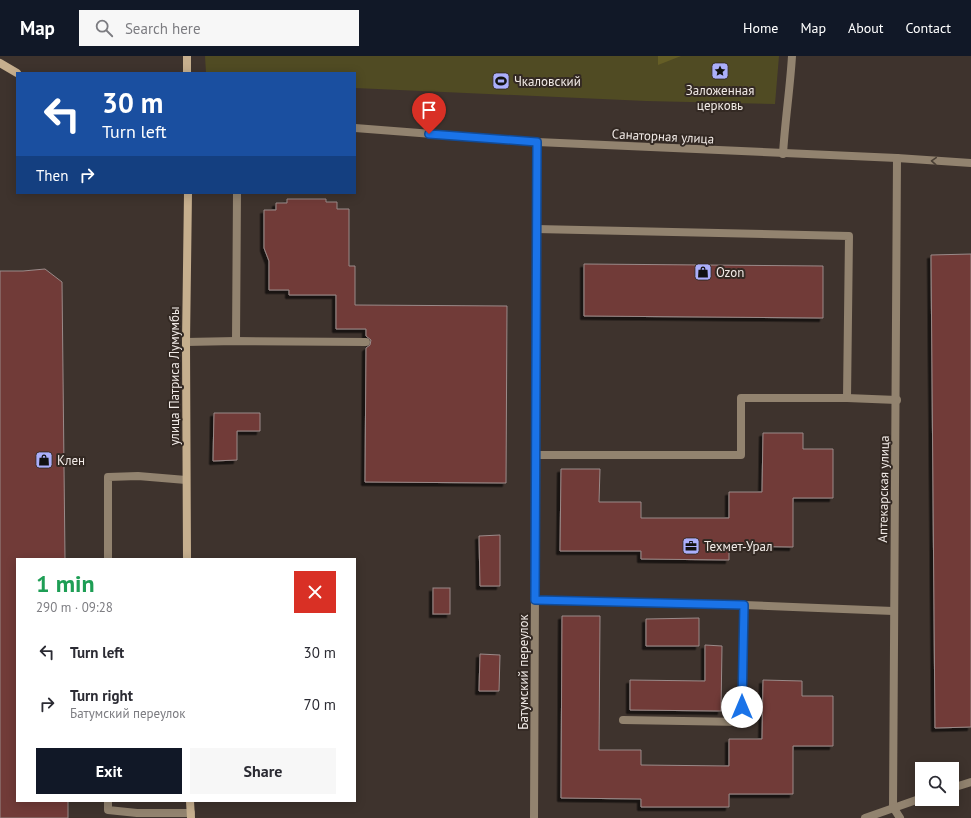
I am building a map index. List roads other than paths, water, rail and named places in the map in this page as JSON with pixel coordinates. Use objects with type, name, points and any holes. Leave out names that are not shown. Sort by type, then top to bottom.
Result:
[{"type":"street","points":[[187,56],[187,72]]},
{"type":"street","points":[[782,154],[791,79],[792,56]]},
{"type":"street","points":[[0,63],[16,72]]},
{"type":"street","name":"Санаторная улица","points":[[356,128],[537,142],[897,158],[971,163]]},
{"type":"street","name":"Батумский переулок","points":[[534,818],[537,142]]},
{"type":"street","name":"Аптекарская улица","points":[[893,807],[893,611],[897,400],[897,158]]},
{"type":"street","name":"улица Патриса Лумумбы","points":[[187,558],[186,342],[188,194]]},
{"type":"street","points":[[236,341],[237,194]]},
{"type":"street","points":[[536,229],[849,236],[847,398]]},
{"type":"street","points":[[186,342],[366,342]]},
{"type":"street","points":[[536,455],[741,455],[741,398],[847,398],[897,400]]},
{"type":"street","points":[[108,558],[108,477],[138,476],[186,480]]},
{"type":"street","points":[[535,600],[744,605],[893,611]]},
{"type":"street","points":[[623,720],[742,722],[744,605]]},
{"type":"street","points":[[959,786],[971,782]]},
{"type":"street","points":[[864,818],[915,800]]},
{"type":"street","points":[[108,802],[108,810],[191,816],[190,802]]},
{"type":"street","points":[[893,807],[900,818]]},
{"type":"place","name":"Заложенная церковь","points":[[720,71]]},
{"type":"place","name":"Чкаловский","points":[[501,81]]},
{"type":"place","name":"Ozon","points":[[703,272]]},
{"type":"place","name":"Клен","points":[[44,460]]},
{"type":"place","name":"Техмет-Урал","points":[[691,546]]}]
